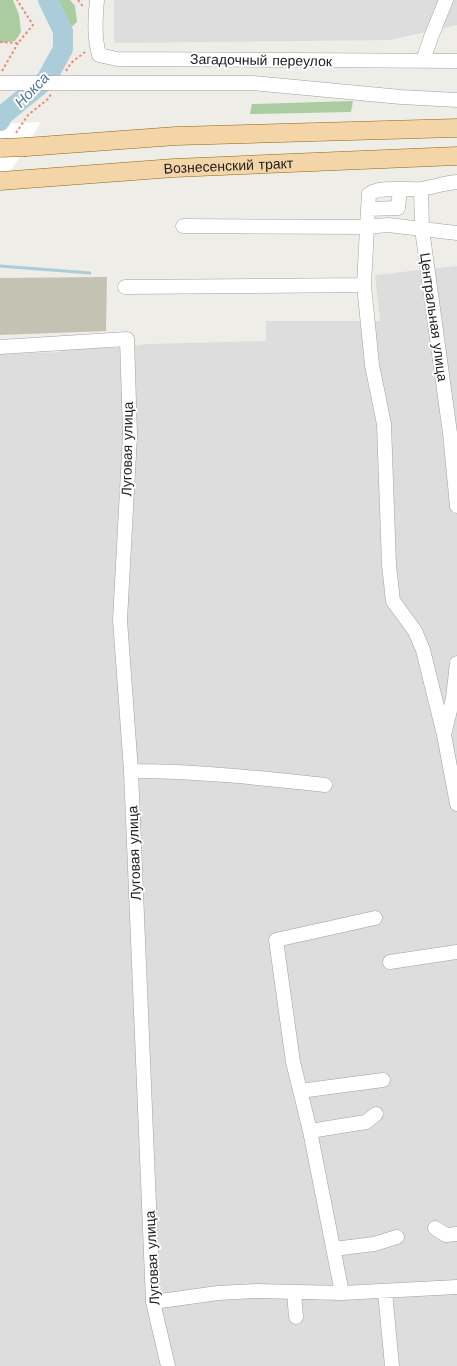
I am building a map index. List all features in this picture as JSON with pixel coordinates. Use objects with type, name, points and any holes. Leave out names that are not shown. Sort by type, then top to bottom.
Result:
[{"type":"main road","points":[[13,144],[176,136],[457,128]]},
{"type":"main road","name":"Вознесенский тракт","points":[[2,181],[174,168],[457,156]]},
{"type":"street","points":[[97,0],[95,23],[98,52]]},
{"type":"street","points":[[423,61],[446,0]]},
{"type":"street","name":"Загадочный переулок","points":[[98,52],[117,59],[457,61]]},
{"type":"street","points":[[0,83],[253,83],[402,97],[457,100]]},
{"type":"street","points":[[457,182],[421,189],[373,191],[369,194],[364,285],[372,365],[384,424],[389,565],[393,602],[415,632],[423,650],[444,735],[457,804]]},
{"type":"street","name":"Центральная улица","points":[[421,189],[422,229],[450,433],[457,506]]},
{"type":"street","points":[[183,226],[366,227],[388,225],[457,233]]},
{"type":"street","points":[[125,287],[364,285]]},
{"type":"street","name":"Луговая улица","points":[[0,348],[127,339],[130,435],[120,620],[131,771],[153,1302],[168,1366]]},
{"type":"street","points":[[444,735],[454,698],[457,663]]},
{"type":"street","points":[[131,771],[237,775],[325,785]]},
{"type":"street","points":[[342,1293],[310,1131],[293,1062],[276,940],[374,918]]},
{"type":"street","points":[[390,962],[457,952]]},
{"type":"street","points":[[300,1090],[383,1080]]},
{"type":"street","points":[[310,1131],[366,1122],[376,1114]]},
{"type":"street","points":[[435,1228],[446,1235],[457,1234]]},
{"type":"street","points":[[334,1249],[374,1244],[398,1236]]},
{"type":"street","points":[[153,1302],[218,1293],[256,1291],[342,1293],[457,1287]]},
{"type":"street","points":[[294,1292],[296,1318]]},
{"type":"street","points":[[385,1292],[392,1366]]},
{"type":"path","points":[[0,76],[18,43],[33,25],[18,0]]},
{"type":"path","points":[[0,42],[18,43]]},
{"type":"path","points":[[62,78],[71,63],[85,52],[98,52]]},
{"type":"path","points":[[13,144],[28,115],[48,99],[52,92]]},
{"type":"shaded area","points":[[114,0],[457,0],[457,25],[390,40],[114,43]]},
{"type":"shaded area","points":[[457,266],[457,1366],[0,1366],[0,354],[61,352],[61,346],[115,348],[148,344],[266,341],[266,321],[380,321],[375,275]]},
{"type":"shaded area","points":[[107,277],[106,331],[0,335],[0,278]]},
{"type":"green space","points":[[0,0],[13,0],[19,15],[21,32],[15,41],[0,43]]},
{"type":"green space","points":[[55,0],[70,0],[75,6],[77,22],[67,31],[59,5]]},
{"type":"green space","points":[[353,101],[351,112],[250,114],[252,104]]},
{"type":"pier","points":[[41,122],[26,147],[0,187],[0,124]]},
{"type":"waterway","name":"Нокса","points":[[0,121],[3,115],[46,80],[63,49],[63,31],[48,0]]},
{"type":"waterway","points":[[0,266],[90,273]]}]
